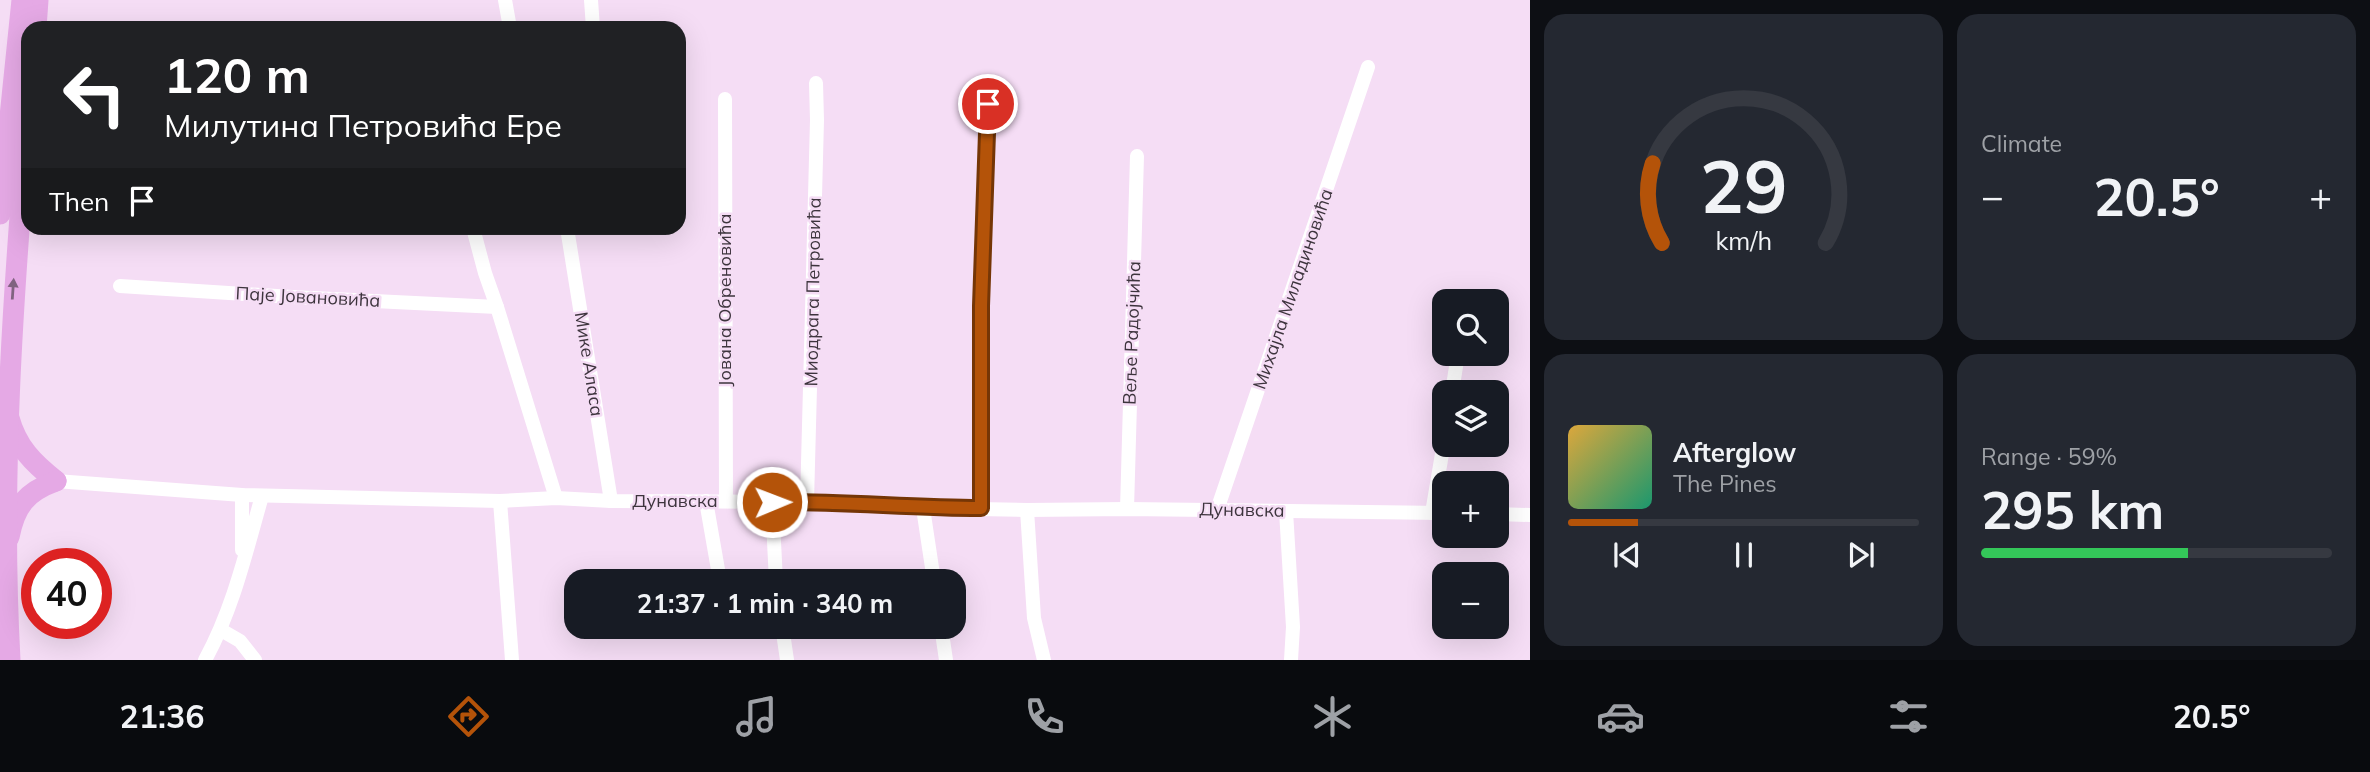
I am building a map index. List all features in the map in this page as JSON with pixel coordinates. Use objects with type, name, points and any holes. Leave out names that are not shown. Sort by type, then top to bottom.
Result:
[{"type":"highway","points":[[0,214],[22,0]]},
{"type":"highway","points":[[36,21],[38,0]]},
{"type":"highway","points":[[10,660],[2,563],[5,406],[21,203]]},
{"type":"highway","points":[[2,563],[15,515],[21,505],[37,488],[56,481],[27,456],[18,442],[5,406]]},
{"type":"street","points":[[505,0],[509,21]]},
{"type":"street","points":[[591,0],[592,21]]},
{"type":"street","name":"Михајла Миладиновића","points":[[1217,510],[1368,67]]},
{"type":"street","name":"Миодрага Петровића","points":[[807,502],[816,83]]},
{"type":"street","name":"Јована Обреновића","points":[[725,99],[726,501]]},
{"type":"street","points":[[981,508],[981,306],[988,104]]},
{"type":"street","name":"Веље Радојчића","points":[[1127,509],[1137,156]]},
{"type":"street","points":[[475,235],[556,498]]},
{"type":"street","name":"Мике Аласа","points":[[568,235],[611,501]]},
{"type":"street","name":"Паје Јовановића","points":[[120,286],[498,307]]},
{"type":"street","name":"Дунавска","points":[[56,481],[262,496],[500,501],[556,498],[611,501],[807,502],[1027,510],[1432,513]]},
{"type":"street","points":[[242,495],[242,568]]},
{"type":"street","points":[[205,660],[221,630],[262,496]]},
{"type":"street","points":[[500,501],[512,660]]},
{"type":"street","points":[[706,501],[718,569]]},
{"type":"street","points":[[772,502],[775,569]]},
{"type":"street","points":[[923,508],[932,569]]},
{"type":"street","points":[[1027,510],[1034,618],[1044,660]]},
{"type":"street","points":[[1286,511],[1293,627],[1292,660]]},
{"type":"street","points":[[1509,514],[1530,515]]},
{"type":"street","points":[[221,630],[240,641],[256,660]]},
{"type":"street","points":[[784,639],[787,660]]},
{"type":"street","points":[[943,639],[946,660]]},
{"type":"route","points":[[772,502],[981,508],[981,306],[988,104]]}]
